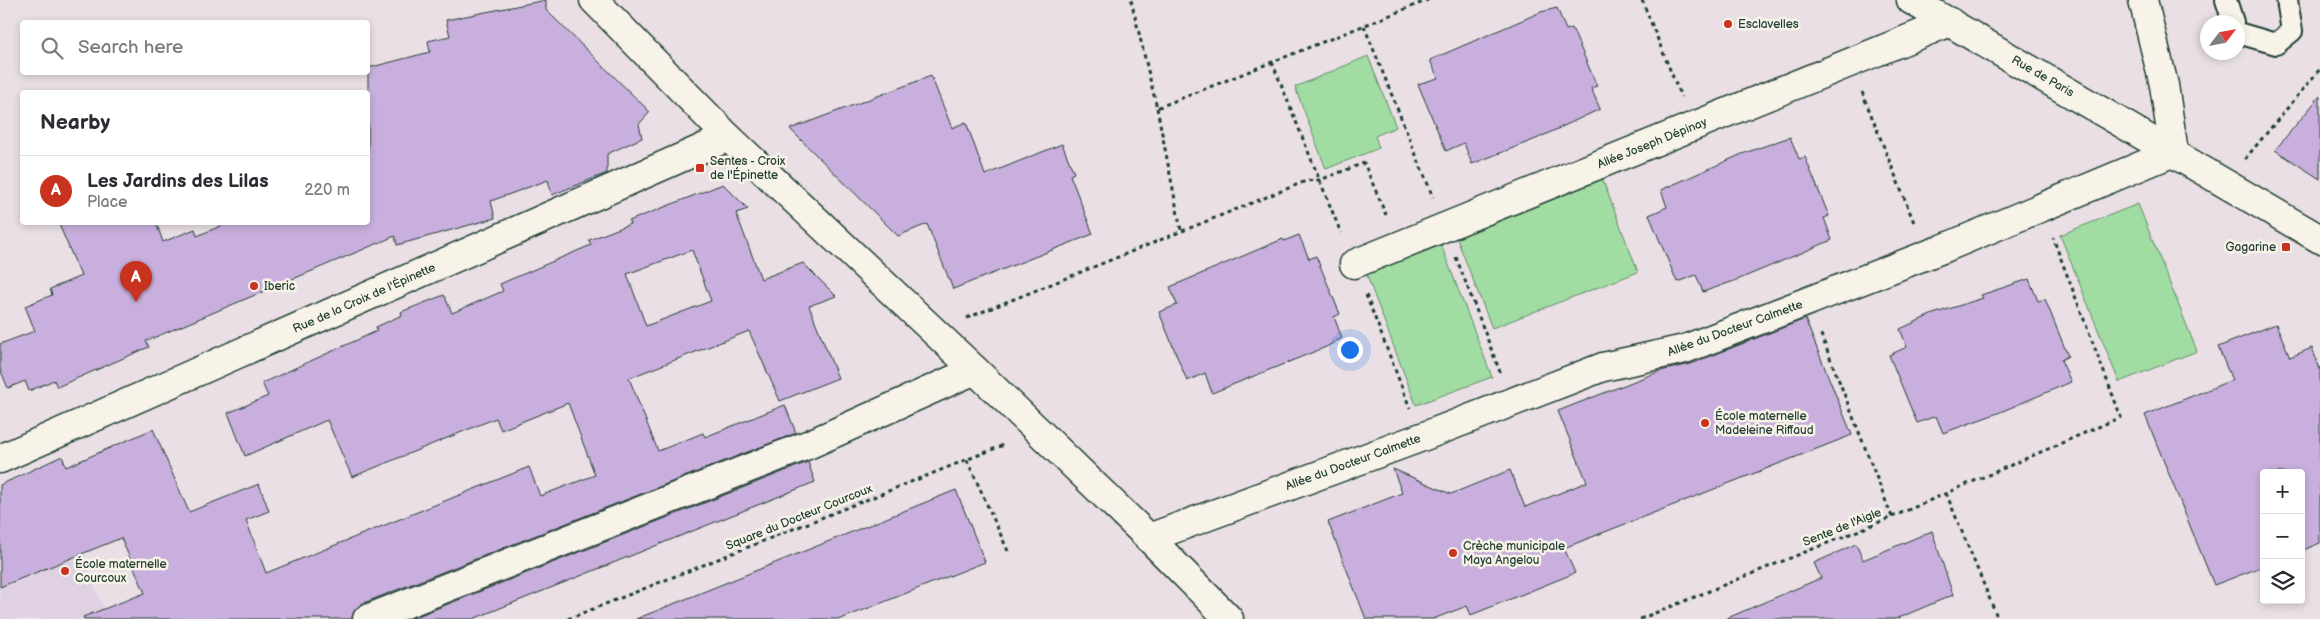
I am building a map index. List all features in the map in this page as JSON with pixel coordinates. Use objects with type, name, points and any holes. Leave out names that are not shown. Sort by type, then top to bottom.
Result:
[{"type":"street","points":[[594,0],[728,137],[975,370],[1037,432],[1149,538],[1229,619]]},
{"type":"street","name":"Rue de Paris","points":[[1911,0],[2320,239]]},
{"type":"street","points":[[2143,0],[2164,85],[2174,152]]},
{"type":"street","name":"Allée Joseph Dépinay","points":[[1354,264],[1950,22]]},
{"type":"street","name":"Rue de la Croix de l'Épinette","points":[[0,459],[728,137]]},
{"type":"street","name":"Allée du Docteur Calmette","points":[[1149,538],[1422,437],[1602,367],[1674,352],[1926,255],[2174,152]]},
{"type":"street","points":[[367,619],[801,448],[975,370]]},
{"type":"lane","points":[[2226,0],[2231,15]]},
{"type":"lane","points":[[2245,35],[2276,44],[2292,31],[2287,0]]},
{"type":"path","points":[[1131,0],[1157,108],[1182,230]]},
{"type":"path","points":[[1157,108],[1428,0]]},
{"type":"path","points":[[1642,0],[1693,126]]},
{"type":"path","points":[[1851,63],[1926,255]]},
{"type":"path","points":[[2244,159],[2320,69]]},
{"type":"path","points":[[935,332],[991,306],[1306,181],[1320,180],[1364,163],[1399,246]]},
{"type":"path","points":[[1892,517],[2121,417],[2041,208]]},
{"type":"path","name":"Sente de l'Aigle","points":[[1640,619],[1892,517],[1808,301]]},
{"type":"path","name":"Square du Docteur Courcoux","points":[[568,619],[1037,432]]},
{"type":"path","points":[[967,460],[1008,551]]},
{"type":"path","points":[[1946,493],[1997,619]]},
{"type":"shaded area","name":"École maternelle Courcoux","points":[[82,554],[108,619],[0,619],[0,587]]},
{"type":"green space","points":[[1368,56],[1396,127],[1375,136],[1379,148],[1326,169],[1295,87]]},
{"type":"green space","points":[[1600,173],[1638,272],[1492,328],[1453,229]]},
{"type":"green space","points":[[2138,204],[2197,351],[2119,382],[2060,235]]},
{"type":"green space","points":[[1438,237],[1492,377],[1416,405],[1364,268]]},
{"type":"building","points":[[546,0],[546,10],[650,112],[639,124],[642,138],[607,154],[607,173],[552,195],[548,180],[491,201],[495,218],[397,245],[395,236],[146,341],[149,347],[57,387],[54,380],[29,391],[25,381],[8,388],[0,369],[0,344],[35,331],[25,306],[52,295],[50,289],[81,276],[59,225],[157,225],[163,242],[195,229],[197,236],[223,225],[370,225],[370,90],[368,90],[368,75],[370,75],[370,67],[430,52],[428,41],[450,36],[446,20]]},
{"type":"building","points":[[1557,8],[1566,30],[1572,28],[1597,86],[1591,88],[1600,109],[1536,139],[1472,164],[1464,143],[1446,151],[1418,84],[1438,78],[1430,60],[1541,12]]},
{"type":"building","points":[[931,76],[952,128],[966,122],[985,175],[1062,144],[1074,173],[1070,175],[1093,234],[953,289],[927,224],[898,236],[790,129]]},
{"type":"building","points":[[2320,96],[2320,179],[2275,150]]},
{"type":"building","points":[[1790,137],[1799,159],[1805,157],[1829,216],[1824,218],[1832,240],[1737,280],[1703,292],[1696,275],[1677,282],[1649,215],[1667,207],[1661,190],[1742,154]]},
{"type":"building","points":[[723,184],[748,209],[736,213],[761,279],[803,263],[836,296],[809,306],[838,378],[780,401],[749,331],[629,378],[658,451],[703,433],[705,437],[785,405],[796,433],[361,604],[355,610],[352,619],[84,619],[83,617],[145,593],[121,538],[0,587],[0,485],[62,456],[66,467],[153,429],[189,512],[259,484],[269,511],[246,520],[266,573],[529,467],[540,496],[595,475],[568,403],[501,430],[496,418],[352,477],[327,420],[245,456],[228,413],[268,396],[262,383],[377,331],[376,327],[402,315],[401,312],[444,295],[452,313],[503,291],[500,284],[591,245],[589,240],[630,224],[629,221]],"holes":[[[692,250],[711,301],[646,326],[627,274]]]},
{"type":"building","points":[[1299,235],[1309,259],[1316,256],[1340,314],[1334,317],[1342,338],[1326,347],[1212,393],[1205,373],[1187,381],[1159,312],[1177,305],[1170,287],[1283,239],[1284,241]]},
{"type":"building","points":[[2029,279],[2038,301],[2045,299],[2068,356],[2061,360],[2071,382],[1998,413],[1943,433],[1936,416],[1917,423],[1889,355],[1907,347],[1900,329],[1933,314],[1983,298],[1981,295]]},
{"type":"building","points":[[1805,319],[1852,435],[1564,548],[1575,573],[1471,615],[1467,606],[1433,619],[1366,619],[1328,522],[1402,493],[1393,469],[1451,494],[1510,470],[1525,507],[1587,482],[1558,411],[1660,371],[1691,364]]},
{"type":"building","points":[[2276,324],[2290,357],[2312,348],[2320,369],[2320,543],[2305,549],[2305,469],[2260,469],[2260,568],[2214,585],[2145,415],[2232,380],[2218,347]]},
{"type":"building","points":[[808,462],[815,482],[473,619],[410,619]]},
{"type":"building","points":[[956,490],[985,562],[841,619],[636,619]]},
{"type":"building","points":[[1932,531],[1953,595],[1896,619],[1725,619],[1821,578],[1814,563],[1856,544],[1863,560]]},
{"type":"place","name":"Esclavelles","points":[[1728,24]]},
{"type":"place","name":"Sentes - Croix de l'Épinette","points":[[700,168]]},
{"type":"place","name":"Gagarine","points":[[2286,247]]},
{"type":"place","name":"Iberic","points":[[254,286]]},
{"type":"place","name":"Les Jardins des Lilas","points":[[136,302]]},
{"type":"place","name":"École maternelle Madeleine Riffaud","points":[[1705,423]]},
{"type":"place","name":"Crèche municipale Maya Angelou","points":[[1453,553]]},
{"type":"place","name":"École maternelle Courcoux","points":[[65,571]]}]
